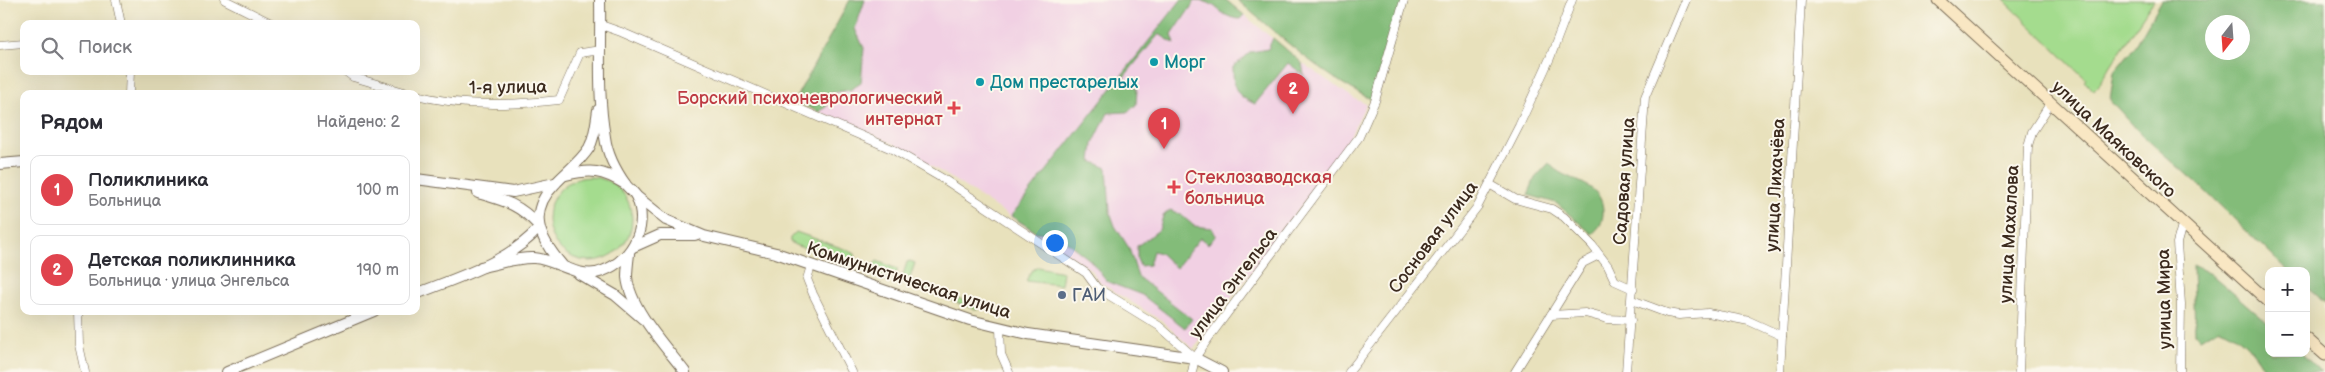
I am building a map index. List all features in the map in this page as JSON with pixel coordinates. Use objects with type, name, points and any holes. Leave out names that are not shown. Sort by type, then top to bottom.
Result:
[{"type":"main road","name":"улица Маяковского","points":[[1938,0],[2182,225],[2265,298]]},
{"type":"main road","points":[[2310,342],[2325,355]]},
{"type":"street","points":[[116,0],[120,20]]},
{"type":"street","points":[[225,0],[265,20]]},
{"type":"street","points":[[600,0],[601,95],[608,153],[626,184],[636,196],[640,212],[640,229],[631,250],[627,277],[630,292],[647,323],[685,372]]},
{"type":"street","name":"улица Энгельса","points":[[1192,372],[1196,358],[1360,137],[1375,101],[1404,0]]},
{"type":"street","name":"Сосновая улица","points":[[1349,372],[1478,206],[1491,185],[1550,58],[1572,0]]},
{"type":"street","name":"Садовая улица","points":[[1626,372],[1645,97],[1686,0]]},
{"type":"street","name":"улица Лихачёва","points":[[1780,372],[1802,0]]},
{"type":"street","points":[[601,25],[892,150],[945,180],[1086,273],[1097,288],[1159,326],[1196,358]]},
{"type":"street","points":[[0,45],[20,43]]},
{"type":"street","name":"1-я улица","points":[[420,96],[443,102],[524,104],[559,100],[580,53],[601,50]]},
{"type":"street","points":[[129,90],[130,75]]},
{"type":"street","points":[[350,75],[397,90]]},
{"type":"street","points":[[420,292],[482,267],[510,253],[528,240],[538,227],[545,197],[589,148],[594,136],[601,95]]},
{"type":"street","name":"улица Махалова","points":[[2019,372],[2028,146],[2032,132],[2050,104]]},
{"type":"street","points":[[0,164],[20,162]]},
{"type":"street","points":[[566,175],[587,170],[608,174],[626,184]]},
{"type":"street","points":[[420,180],[456,186],[513,192],[555,184]]},
{"type":"street","points":[[1491,185],[1515,199],[1552,209],[1564,217],[1599,255],[1615,281],[1633,289]]},
{"type":"street","points":[[456,186],[513,203],[525,211],[538,227],[546,246],[562,265]]},
{"type":"street","name":"Коммунистическая улица","points":[[636,196],[666,220],[704,236],[776,253],[970,320],[1000,328],[1196,358],[1222,372]]},
{"type":"street","name":"улица Мира","points":[[2180,372],[2181,304],[2177,243],[2182,225]]},
{"type":"street","name":"Коммунистическая улица","points":[[631,250],[660,235],[704,236]]},
{"type":"street","points":[[576,271],[594,273],[600,271],[618,264],[631,250]]},
{"type":"street","points":[[1515,372],[1537,334],[1551,315],[1556,303],[1583,263],[1599,255]]},
{"type":"street","points":[[482,267],[535,258],[562,265],[576,271],[614,295],[647,323]]},
{"type":"street","points":[[811,266],[808,279],[813,294],[852,372]]},
{"type":"street","points":[[1632,300],[1667,313],[1679,315],[1708,312],[1730,316],[1749,321],[1782,336]]},
{"type":"street","points":[[1551,315],[1585,313],[1607,319],[1631,320]]},
{"type":"street","points":[[78,315],[79,345],[85,372]]},
{"type":"street","points":[[227,372],[364,315]]},
{"type":"street","points":[[1000,328],[1001,354],[1009,372]]},
{"type":"shaded area","points":[[850,0],[1226,0],[1302,63],[1355,99],[1366,104],[1343,150],[1193,349],[1162,321],[1101,283],[1090,269],[948,176],[894,144],[794,101]]},
{"type":"green space","points":[[850,0],[865,0],[855,29],[864,48],[861,83],[850,90],[831,93],[827,106],[819,112],[794,101]]},
{"type":"green space","points":[[1181,0],[1226,0],[1244,15],[1240,19],[1232,18],[1209,3],[1195,1],[1172,35],[1175,44],[1159,34],[1123,78],[1137,89],[1136,105],[1127,112],[1108,113],[1093,144],[1091,161],[1107,168],[1110,212],[1115,226],[1129,248],[1138,277],[1192,319],[1185,328],[1142,295],[1108,282],[1090,260],[1058,235],[1036,232],[1011,216]]},
{"type":"green space","points":[[1237,0],[1404,0],[1375,101],[1320,68]]},
{"type":"green space","points":[[2004,0],[2154,0],[2094,91],[2084,81],[2086,79]]},
{"type":"green space","points":[[2162,0],[2325,0],[2325,303],[2310,290],[2310,267],[2284,267],[2201,187],[2142,135],[2110,100],[2114,72],[2136,45]]},
{"type":"green space","points":[[1273,38],[1302,63],[1304,75],[1288,63],[1255,104],[1243,98],[1236,90],[1233,67],[1251,52],[1268,49]]},
{"type":"green space","points":[[1549,163],[1555,169],[1582,183],[1597,194],[1602,203],[1603,217],[1600,225],[1592,234],[1556,203],[1528,195],[1535,178]]},
{"type":"green space","points":[[590,177],[606,180],[620,189],[629,203],[632,219],[629,235],[620,249],[606,258],[590,261],[574,258],[560,249],[551,235],[548,219],[551,203],[560,189],[574,180]]},
{"type":"green space","points":[[1170,210],[1180,214],[1194,226],[1212,228],[1216,236],[1208,244],[1200,238],[1176,268],[1160,253],[1153,251],[1149,265],[1140,266],[1137,259],[1137,246],[1159,230],[1163,216]]},
{"type":"green space","points":[[796,232],[850,251],[855,254],[856,261],[850,264],[795,245],[790,242],[790,238]]},
{"type":"green space","points":[[877,261],[897,269],[897,276],[890,279],[874,273],[872,266]]},
{"type":"green space","points":[[907,262],[915,263],[909,280],[981,307],[977,310],[904,283],[902,278]]},
{"type":"green space","points":[[2193,265],[2211,274],[2265,321],[2265,357],[2305,357],[2321,372],[2260,372],[2263,367],[2255,355],[2245,343],[2233,334],[2220,328],[2200,339],[2195,333]]},
{"type":"green space","points":[[1038,267],[1063,272],[1061,285],[1026,281],[1031,271]]},
{"type":"place","name":"Морг","points":[[1154,62]]},
{"type":"place","name":"Дом престарелых","points":[[980,82]]},
{"type":"place","name":"Борский психоневрологический интернат","points":[[954,108]]},
{"type":"place","name":"Детская поликлинника","points":[[1293,114]]},
{"type":"place","name":"Поликлиника","points":[[1164,149]]},
{"type":"place","name":"Стеклозаводская больница","points":[[1174,187]]},
{"type":"place","name":"ГАИ","points":[[1062,295]]}]
